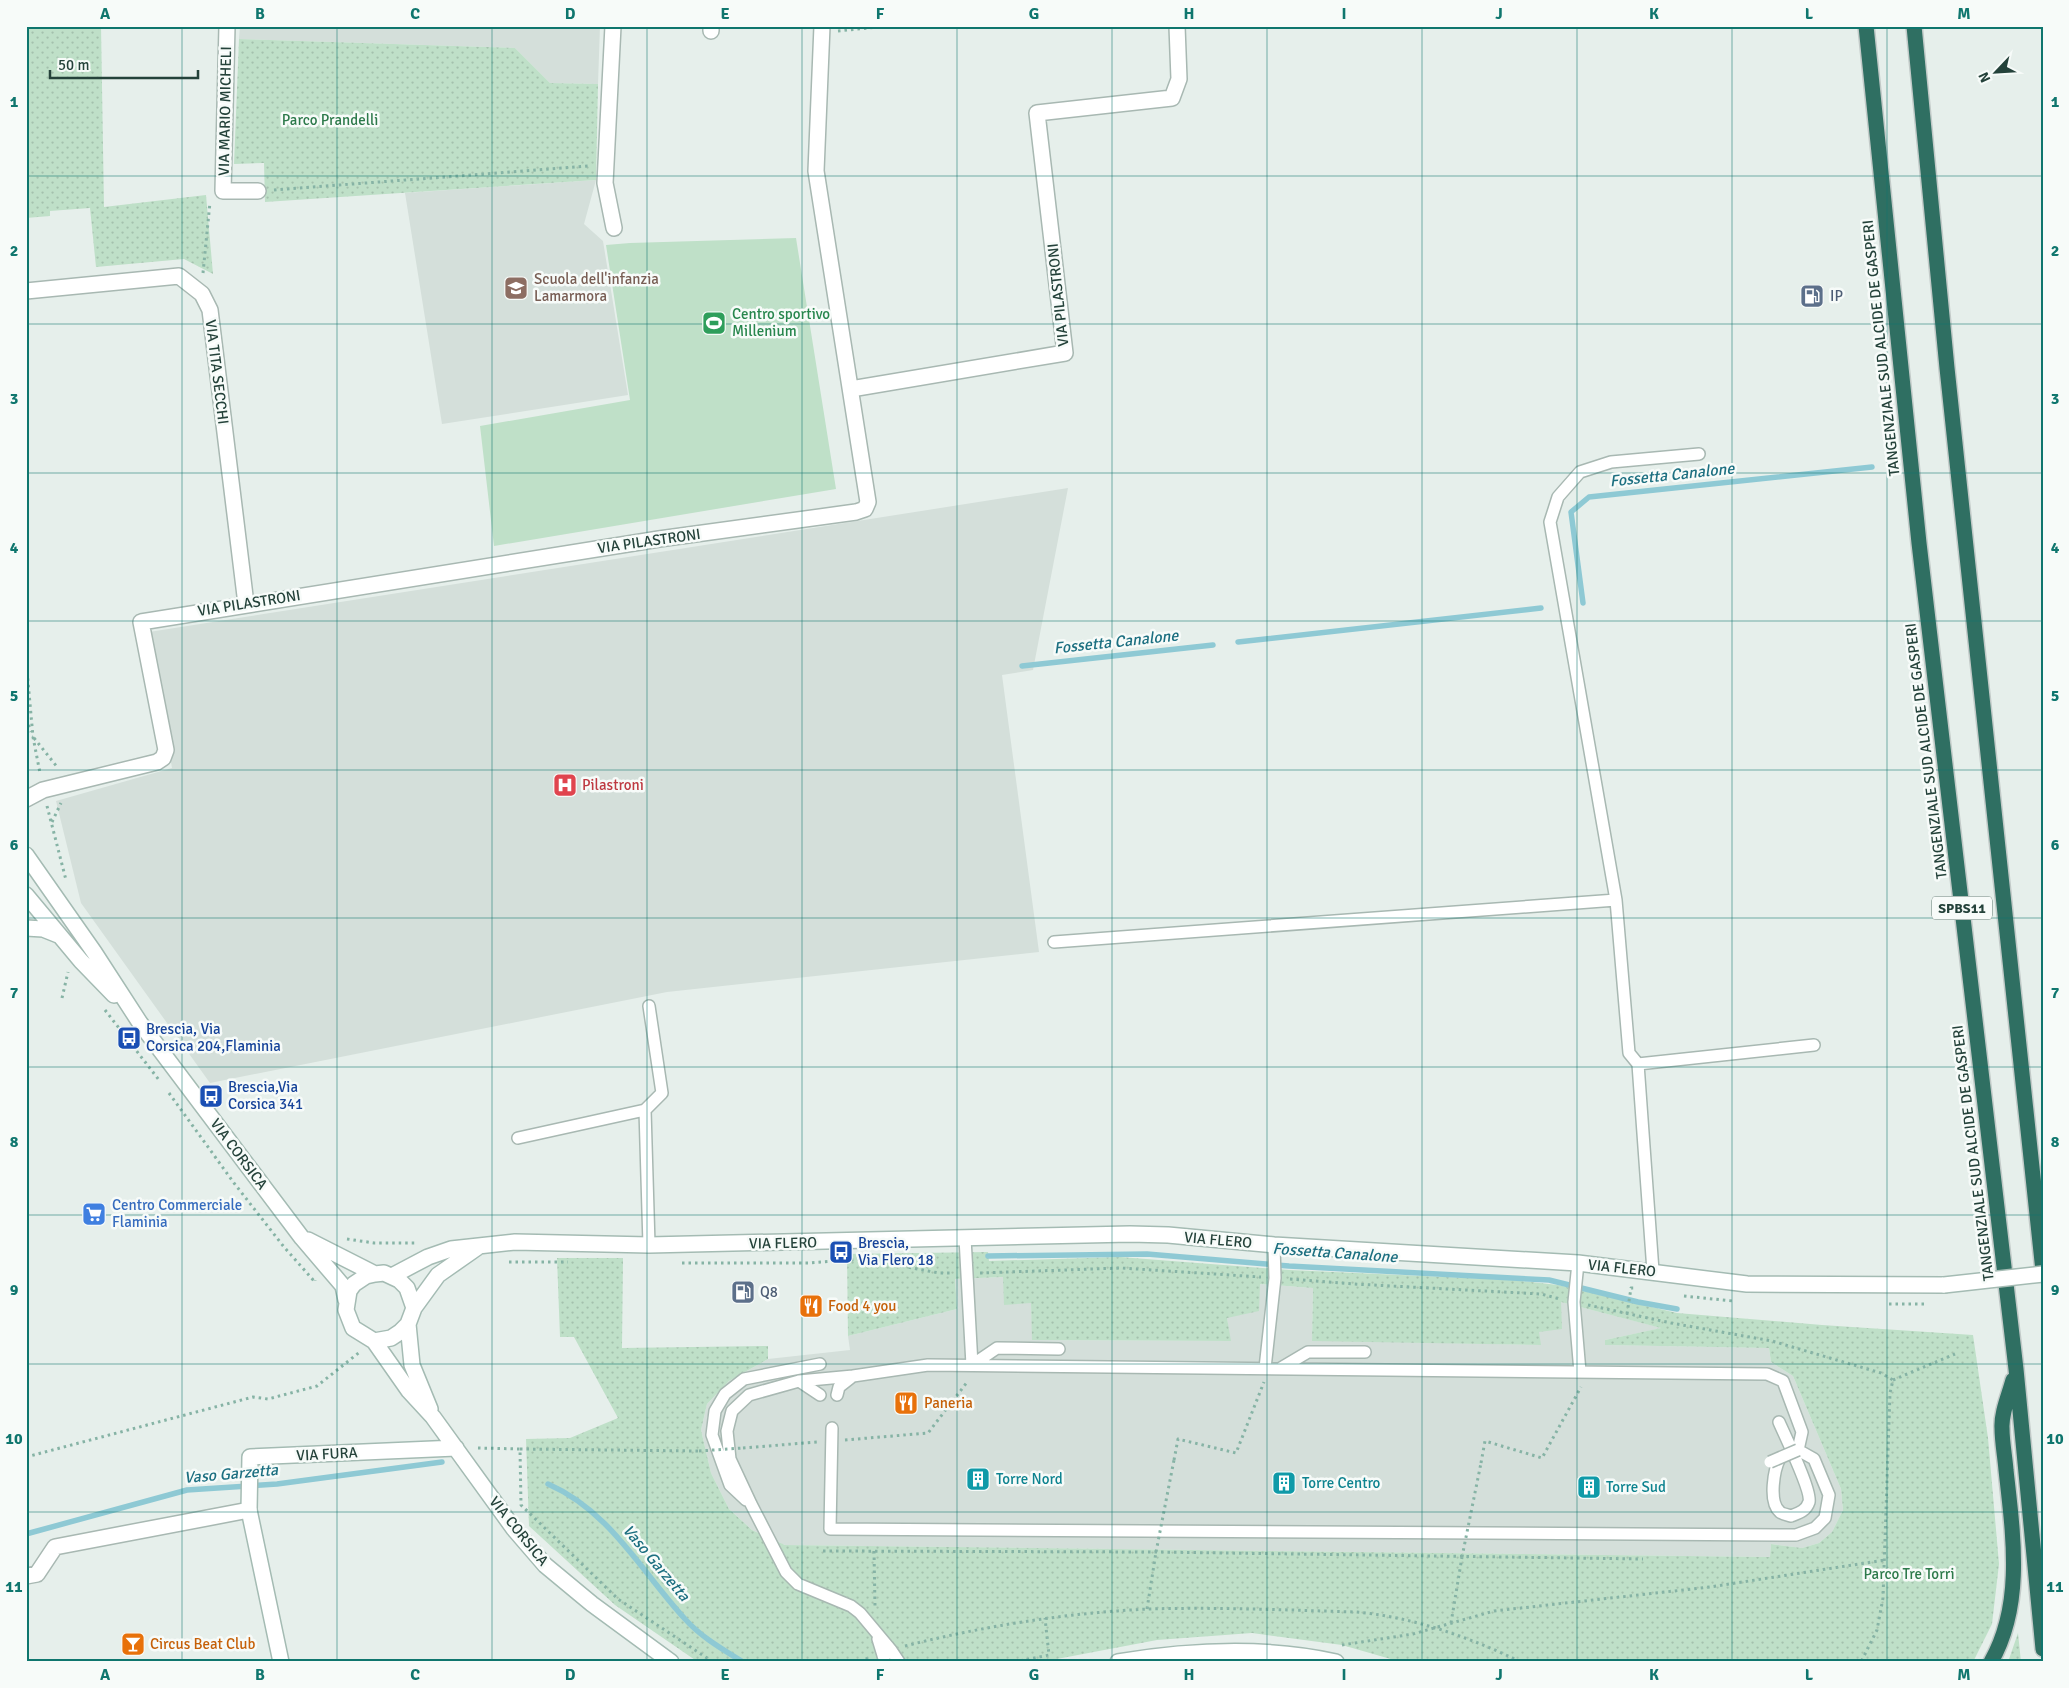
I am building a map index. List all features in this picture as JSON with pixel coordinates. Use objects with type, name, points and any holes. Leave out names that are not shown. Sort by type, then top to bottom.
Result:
[{"type":"highway","name":"TANGENZIALE SUD ALCIDE DE GASPERI","points":[[1866,26],[1919,543],[2016,1369],[2043,1649]]},
{"type":"highway","points":[[1914,26],[1947,368],[2043,1273]]},
{"type":"highway","points":[[1992,1662],[2010,1615],[2014,1573],[2010,1502],[2001,1427],[2016,1369]]},
{"type":"street","name":"VIA MARIO MICHELI","points":[[227,26],[223,191],[258,191]]},
{"type":"street","points":[[613,26],[605,183],[614,228]]},
{"type":"street","name":"VIA PILASTRONI","points":[[26,799],[43,790],[157,762],[163,758],[166,750],[141,622],[650,540],[856,512],[865,508],[868,502],[851,389],[1065,353],[1037,113],[1172,98],[1179,79],[1177,26]]},
{"type":"street","points":[[822,30],[816,170],[851,389]]},
{"type":"street","points":[[26,291],[179,276],[202,294]]},
{"type":"street","name":"VIA TITA SECCHI","points":[[202,294],[210,310],[246,604]]},
{"type":"street","name":"VIA CORSICA","points":[[26,855],[94,952],[140,1023],[302,1238],[343,1286],[346,1310],[353,1328],[374,1341],[409,1391],[434,1417],[514,1529],[545,1565],[592,1604],[671,1662]]},
{"type":"street","name":"VIA CORSICA","points":[[26,895],[59,936],[140,1023]]},
{"type":"street","points":[[26,928],[43,929],[59,936]]},
{"type":"street","name":"VIA FLERO","points":[[392,1276],[428,1257],[451,1249],[515,1242],[649,1245],[965,1243],[1130,1234],[1168,1235],[1274,1245],[1578,1263],[1747,1284],[1944,1285],[2043,1273]]},
{"type":"street","name":"VIA CORSICA","points":[[302,1238],[375,1274]]},
{"type":"street","name":"VIA FLERO","points":[[414,1308],[438,1275],[481,1245]]},
{"type":"street","points":[[346,1300],[354,1284],[366,1276],[384,1274],[400,1280],[407,1288],[414,1308]]},
{"type":"street","name":"VIA CORSICA","points":[[414,1308],[408,1324],[412,1365],[434,1417]]},
{"type":"street","points":[[374,1341],[391,1338],[408,1324]]},
{"type":"street","name":"VIA FURA","points":[[281,1662],[249,1503],[250,1458],[456,1448]]},
{"type":"street","points":[[26,1576],[37,1574],[55,1547],[249,1503]]},
{"type":"street","points":[[1118,1662],[1181,1654],[1229,1651],[1268,1652],[1330,1660]]},
{"type":"lane","points":[[1653,1271],[1638,1064],[1630,1053],[1616,900],[1550,522],[1558,497],[1580,472],[1611,462],[1699,454]]},
{"type":"lane","points":[[1054,942],[1616,900]]},
{"type":"lane","points":[[518,1138],[645,1110],[662,1093],[649,1006]]},
{"type":"lane","points":[[1638,1064],[1814,1045]]},
{"type":"lane","points":[[645,1110],[649,1245]]},
{"type":"lane","points":[[965,1243],[972,1365]]},
{"type":"lane","points":[[1265,1368],[1275,1278],[1274,1245]]},
{"type":"lane","points":[[1578,1263],[1574,1302],[1580,1372]]},
{"type":"lane","points":[[972,1365],[997,1348],[1059,1349]]},
{"type":"lane","points":[[1280,1368],[1308,1352],[1365,1352]]},
{"type":"lane","points":[[751,1504],[730,1485],[712,1435],[715,1411],[725,1394],[744,1379],[820,1364]]},
{"type":"lane","points":[[898,1662],[886,1655],[875,1630],[851,1606],[798,1584],[791,1579],[782,1565],[730,1459],[727,1431],[732,1411],[749,1395],[799,1381],[853,1376],[928,1365],[1767,1374],[1783,1381],[1802,1432],[1798,1450]]},
{"type":"lane","points":[[837,1395],[839,1387],[853,1376]]},
{"type":"lane","points":[[799,1381],[820,1395]]},
{"type":"lane","points":[[1778,1422],[1808,1489],[1809,1501],[1802,1512],[1791,1516],[1780,1512],[1774,1502],[1775,1460],[1798,1450]]},
{"type":"lane","points":[[832,1428],[830,1529],[1796,1535],[1815,1528],[1825,1518],[1829,1495],[1814,1459],[1798,1450]]},
{"type":"path","points":[[822,30],[888,26]]},
{"type":"path","points":[[258,191],[606,165]]},
{"type":"path","points":[[202,294],[207,218],[212,191],[223,191]]},
{"type":"path","points":[[26,659],[33,737]]},
{"type":"path","points":[[26,719],[33,737]]},
{"type":"path","points":[[26,738],[33,737]]},
{"type":"path","points":[[51,824],[68,885]]},
{"type":"path","points":[[62,998],[70,964]]},
{"type":"path","points":[[103,1008],[234,1182]]},
{"type":"path","points":[[341,1238],[374,1243],[420,1243]]},
{"type":"path","points":[[683,1264],[808,1263],[864,1259],[939,1274],[952,1273]]},
{"type":"path","points":[[508,1262],[572,1262]]},
{"type":"path","points":[[1006,1272],[1121,1268],[1354,1284],[1541,1294],[1627,1314],[1772,1341],[1882,1373],[1893,1380]]},
{"type":"path","points":[[1627,1314],[1631,1288]]},
{"type":"path","points":[[26,1457],[253,1397],[268,1399],[318,1386],[374,1341]]},
{"type":"path","points":[[1893,1380],[1955,1354]]},
{"type":"path","points":[[902,1435],[928,1433],[972,1377],[972,1365]]},
{"type":"path","points":[[1147,1610],[1178,1439],[1236,1453],[1264,1381],[1265,1368]]},
{"type":"path","points":[[1452,1623],[1462,1557],[1485,1441],[1542,1458],[1582,1386],[1580,1372]]},
{"type":"path","points":[[1861,1662],[1873,1639],[1880,1616],[1885,1560],[1890,1393],[1893,1380]]},
{"type":"path","points":[[473,1442],[478,1449],[699,1451],[743,1448]]},
{"type":"path","points":[[520,1449],[521,1505],[618,1598],[713,1662]]},
{"type":"path","points":[[823,1551],[1156,1552],[1643,1559]]},
{"type":"path","points":[[874,1551],[875,1630]]},
{"type":"path","points":[[1330,1660],[1332,1650],[1342,1645],[1406,1636],[1494,1611],[1710,1587],[1885,1560]]},
{"type":"path","points":[[860,1662],[977,1629],[1045,1618],[1147,1610],[1208,1608],[1378,1614],[1438,1628],[1475,1641],[1521,1662]]},
{"type":"path","points":[[1014,1662],[1049,1655],[1045,1618]]},
{"type":"shaded area","points":[[240,26],[600,26],[598,84],[550,83],[515,48],[239,39]]},
{"type":"shaded area","name":"Scuola dell'infanzia Lamarmora","points":[[596,180],[584,224],[603,241],[628,395],[442,424],[405,193]]},
{"type":"shaded area","name":"Pilastroni","points":[[1068,488],[1033,670],[1002,675],[1039,952],[667,992],[210,1083],[81,903],[56,801],[172,768],[149,632]]},
{"type":"shaded area","points":[[1004,1277],[1031,1303],[1033,1340],[1230,1341],[1227,1318],[1259,1284],[1313,1288],[1312,1340],[1540,1345],[1538,1332],[1561,1302],[1662,1328],[1605,1340],[1606,1345],[1769,1348],[1771,1362],[1793,1376],[1841,1489],[1843,1510],[1832,1532],[1819,1543],[1802,1548],[1771,1544],[1770,1557],[785,1545],[752,1530],[729,1509],[711,1473],[701,1430],[707,1404],[729,1381],[768,1359],[850,1350],[848,1336],[957,1309],[955,1279]]},
{"type":"green space","points":[[26,26],[101,26],[104,207],[206,195],[213,274],[184,259],[96,267],[90,208],[50,211],[50,216],[26,218]]},
{"type":"green space","name":"Parco Prandelli","points":[[239,39],[515,48],[550,83],[598,84],[596,180],[265,202],[264,163],[234,164]]},
{"type":"green space","name":"Centro sportivo Millenium","points":[[796,238],[836,489],[494,546],[480,426],[630,400],[606,245]]},
{"type":"green space","name":"Parco Tre Torri","points":[[988,1252],[989,1261],[1120,1257],[1289,1270],[1513,1280],[1558,1285],[1677,1313],[1973,1335],[1988,1438],[1999,1564],[1992,1624],[1973,1662],[1401,1662],[1342,1645],[1252,1633],[1157,1640],[1041,1662],[698,1662],[615,1605],[529,1526],[526,1439],[570,1438],[618,1418],[574,1337],[560,1337],[557,1258],[623,1258],[622,1348],[768,1346],[768,1359],[729,1381],[707,1404],[701,1430],[711,1473],[729,1509],[752,1530],[785,1545],[1770,1557],[1771,1544],[1802,1548],[1819,1543],[1832,1532],[1843,1510],[1841,1489],[1793,1376],[1771,1362],[1769,1348],[1605,1345],[1605,1340],[1661,1328],[1561,1302],[1562,1329],[1539,1332],[1541,1345],[1312,1341],[1313,1288],[1260,1284],[1259,1311],[1227,1318],[1231,1341],[1032,1340],[1031,1303],[1004,1305],[1003,1277],[955,1279],[957,1309],[848,1336],[847,1254]]},
{"type":"green space","points":[[2018,1633],[2021,1662],[2008,1662]]},
{"type":"waterway","name":"Fossetta Canalone","points":[[1583,603],[1571,512],[1589,497],[1872,467]]},
{"type":"waterway","name":"Fossetta Canalone","points":[[1238,642],[1541,608]]},
{"type":"waterway","name":"Fossetta Canalone","points":[[1022,666],[1213,645]]},
{"type":"waterway","name":"Fossetta Canalone","points":[[988,1256],[1147,1254],[1289,1266],[1549,1280],[1638,1302],[1677,1309]]},
{"type":"waterway","name":"Vaso Garzetta","points":[[26,1534],[187,1490],[277,1484],[442,1462]]},
{"type":"waterway","name":"Vaso Garzetta","points":[[548,1484],[570,1496],[607,1526],[691,1625],[712,1642],[743,1662]]},
{"type":"place","name":"Scuola dell'infanzia Lamarmora","points":[[516,288]]},
{"type":"place","name":"IP","points":[[1812,296]]},
{"type":"place","name":"Centro sportivo Millenium","points":[[714,323]]},
{"type":"place","name":"Pilastroni","points":[[565,785]]},
{"type":"place","name":"Brescia, Via Corsica 204,Flaminia","points":[[129,1038]]},
{"type":"place","name":"Brescia,Via Corsica 341","points":[[211,1096]]},
{"type":"place","name":"Centro Commerciale Flaminia","points":[[94,1214]]},
{"type":"place","name":"Brescia, Via Flero 18","points":[[841,1252]]},
{"type":"place","name":"Q8","points":[[743,1292]]},
{"type":"place","name":"Food 4 you","points":[[811,1306]]},
{"type":"place","name":"Paneria","points":[[906,1403]]},
{"type":"place","name":"Torre Nord","points":[[978,1479]]},
{"type":"place","name":"Torre Centro","points":[[1284,1483]]},
{"type":"place","name":"Torre Sud","points":[[1589,1487]]},
{"type":"place","name":"Circus Beat Club","points":[[133,1644]]}]
